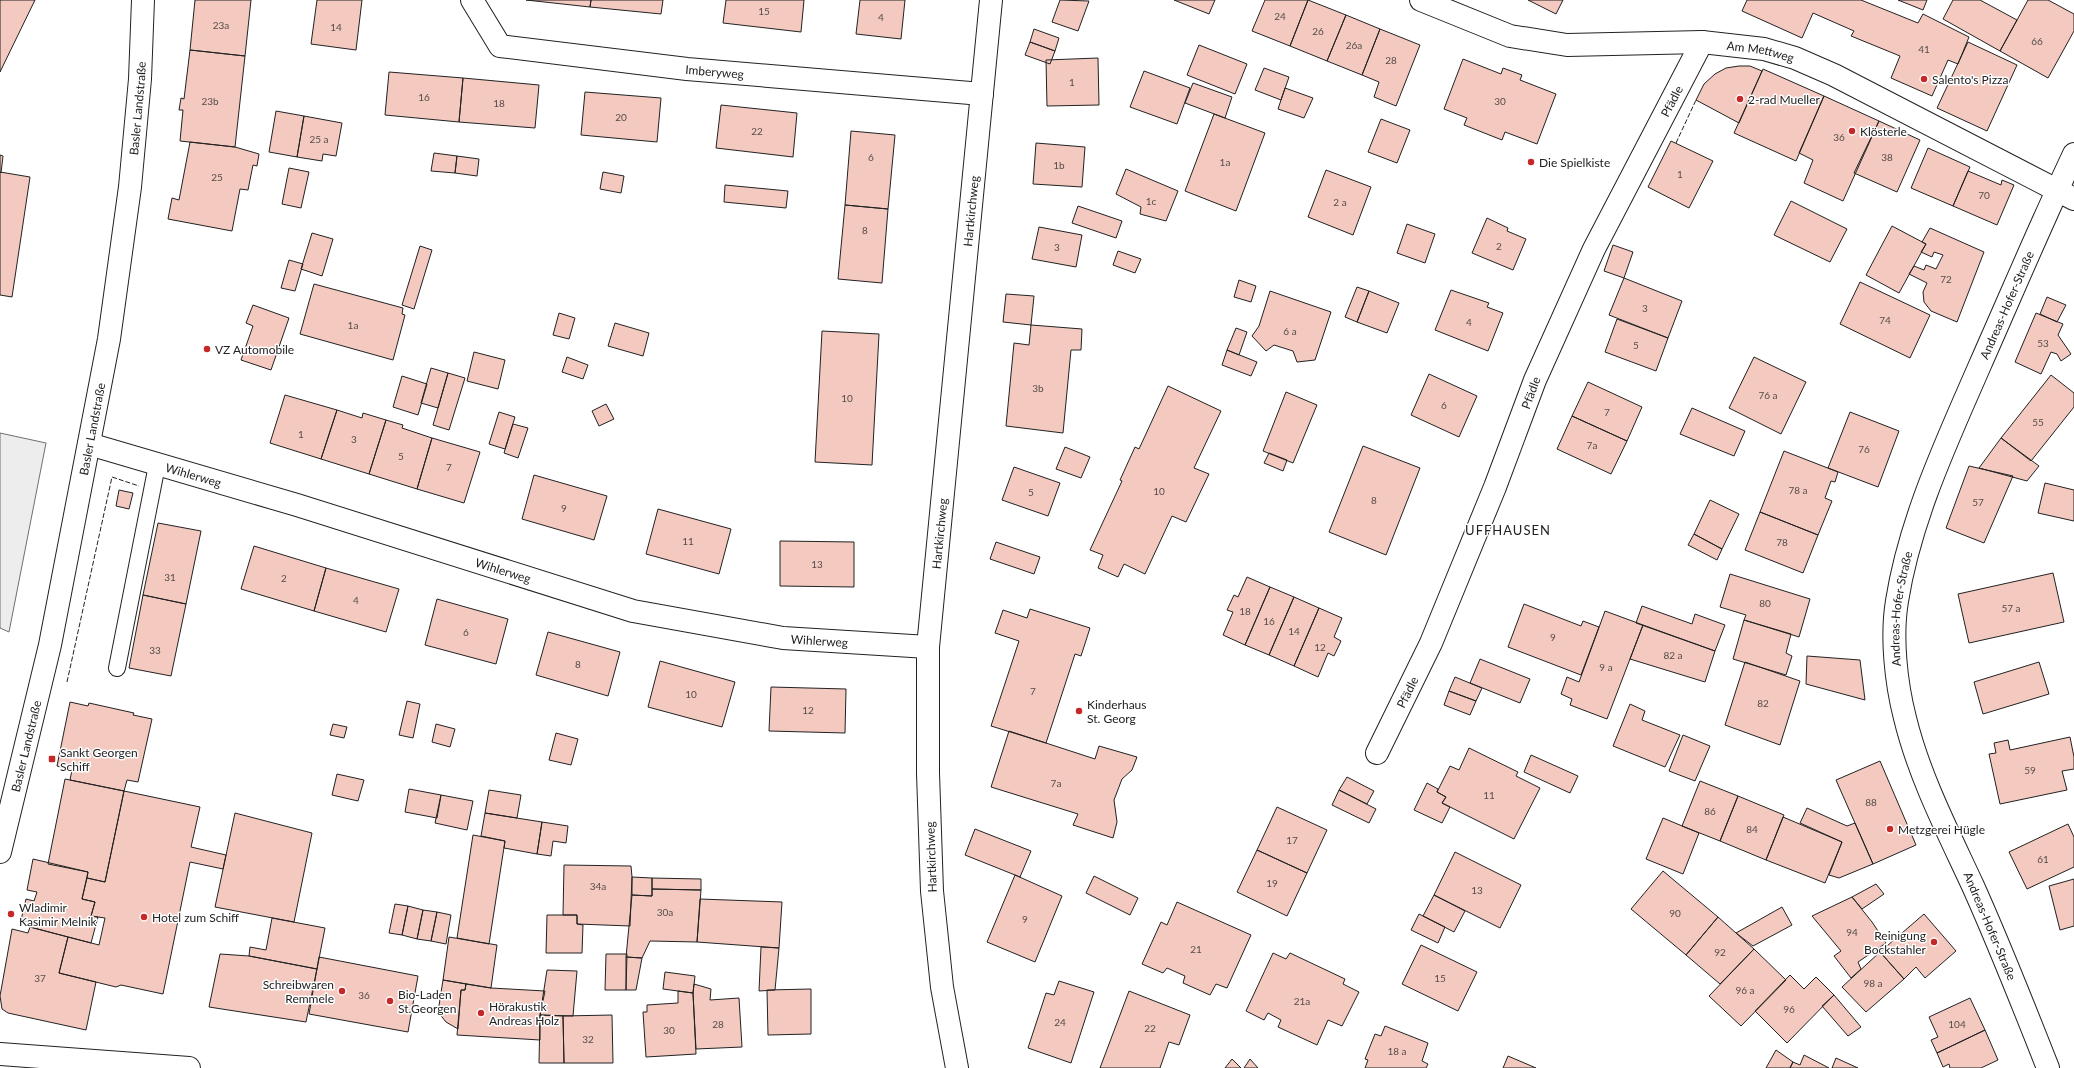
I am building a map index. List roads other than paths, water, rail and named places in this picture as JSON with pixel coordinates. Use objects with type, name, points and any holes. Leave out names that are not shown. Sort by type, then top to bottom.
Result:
[{"type":"street","name":"Basler Landstraße","points":[[0,852],[50,645],[109,339],[130,187],[140,80],[143,0]]},
{"type":"street","name":"Imberyweg","points":[[472,0],[500,46],[687,69],[982,94]]},
{"type":"street","name":"Hartkirchweg","points":[[957,1068],[942,987],[932,891],[928,773],[928,647],[991,0]]},
{"type":"street","name":"Am Mettweg","points":[[1421,0],[1510,36],[1567,45],[1702,42],[1764,49],[1795,58],[1834,75],[2065,195]]},
{"type":"street","name":"Pfädle","points":[[1377,753],[1431,643],[1492,494],[1535,380],[1591,256],[1702,42]]},
{"type":"street","name":"Andreas-Hofer-Straße","points":[[2048,1068],[2004,955],[1954,845],[1914,749],[1900,695],[1895,651],[1896,604],[1906,556],[1920,510],[1949,435],[2065,195],[2074,154]]},
{"type":"street","name":"Wihlerweg","points":[[89,444],[289,503],[633,611],[783,638],[928,647]]},
{"type":"street","points":[[0,1054],[189,1068]]},
{"type":"lane","points":[[117,668],[157,464]]},
{"type":"place","name":"Salento's Pizza","points":[[1924,79]]},
{"type":"place","name":"2-rad Mueller","points":[[1740,99]]},
{"type":"place","name":"Klösterle","points":[[1852,131]]},
{"type":"place","name":"Die Spielkiste","points":[[1531,162]]},
{"type":"place","name":"VZ Automobile","points":[[207,349]]},
{"type":"place","name":"Kinderhaus St. Georg","points":[[1079,711]]},
{"type":"place","name":"Sankt Georgen Schiff","points":[[52,759]]},
{"type":"place","name":"Metzgerei Hügle","points":[[1890,829]]},
{"type":"place","name":"Wladimir Kasimir Melnik","points":[[11,914]]},
{"type":"place","name":"Hotel zum Schiff","points":[[144,917]]},
{"type":"place","name":"Reinigung Bockstahler","points":[[1934,942]]},
{"type":"place","name":"Schreibwaren Remmele","points":[[342,991]]},
{"type":"place","name":"Bio-Laden St.Georgen","points":[[390,1001]]},
{"type":"place","name":"Hörakustik Andreas Holz","points":[[481,1013]]},
{"type":"district","name":"UFFHAUSEN","points":[[1508,530]]}]
